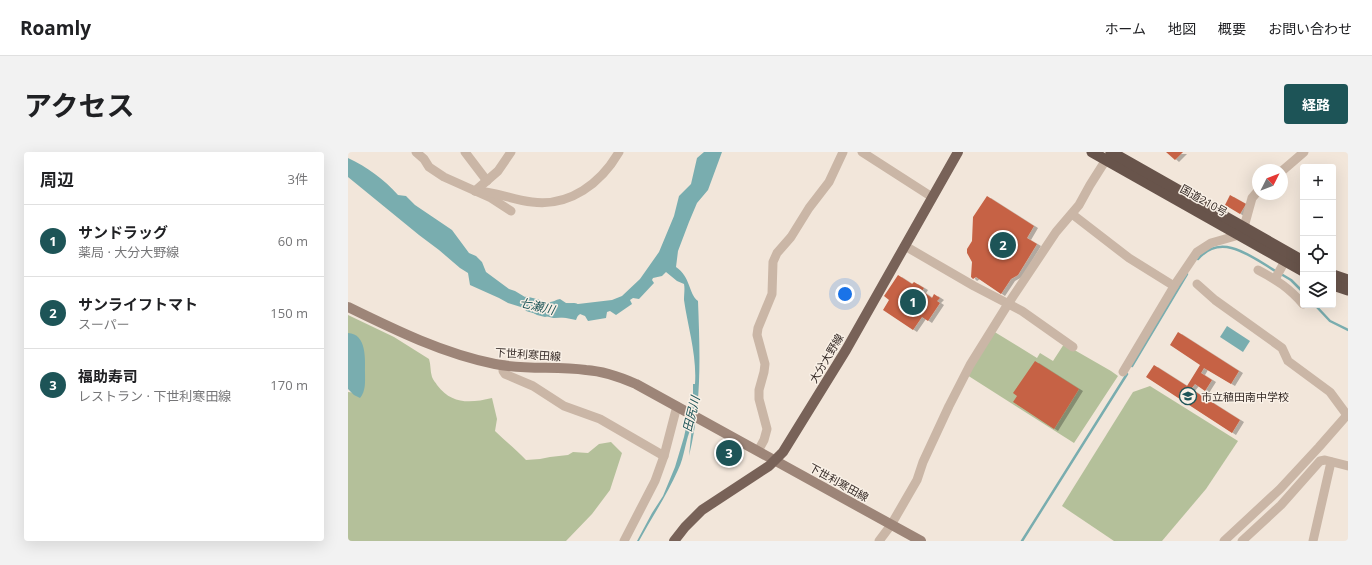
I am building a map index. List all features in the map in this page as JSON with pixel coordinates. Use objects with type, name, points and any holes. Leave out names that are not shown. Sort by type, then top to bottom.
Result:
[{"type":"highway","name":"国道210号","points":[[1092,152],[1110,154],[1242,231],[1300,260]]},
{"type":"highway","name":"国道210号","points":[[1242,231],[1279,271],[1300,271]]},
{"type":"highway","points":[[1336,276],[1348,280]]},
{"type":"highway","points":[[1336,286],[1348,290]]},
{"type":"main road","name":"大分大野線","points":[[674,541],[685,527],[702,510],[762,471],[775,461],[787,446],[827,381],[958,152]]},
{"type":"main road","name":"下世利寒田線","points":[[348,307],[400,331],[454,353],[478,360],[504,365],[578,369],[601,372],[622,378],[639,385],[921,541]]},
{"type":"street","points":[[416,152],[430,168],[444,177],[491,198],[511,211]]},
{"type":"street","points":[[466,152],[487,181]]},
{"type":"street","points":[[475,191],[502,168],[511,152]]},
{"type":"street","points":[[475,191],[486,191],[531,202],[560,201],[579,193],[596,182],[608,170],[619,152]]},
{"type":"street","points":[[758,451],[764,440],[767,429],[759,399],[759,390],[765,364],[758,343],[757,331],[772,294],[772,262],[775,256],[791,237],[809,208],[829,182],[844,152]]},
{"type":"street","points":[[862,152],[932,197]]},
{"type":"street","points":[[1288,165],[1304,152]]},
{"type":"street","points":[[879,541],[891,525],[917,480],[923,462],[949,406],[968,370],[1008,304],[1056,232],[1063,222],[1080,205],[1110,154]]},
{"type":"street","points":[[1123,372],[1174,286],[1194,256],[1202,248],[1242,231],[1252,198]]},
{"type":"street","points":[[1072,214],[1129,258],[1174,286]]},
{"type":"street","points":[[905,246],[1022,311],[1073,347]]},
{"type":"street","points":[[1258,270],[1279,271],[1287,288],[1300,301]]},
{"type":"street","points":[[1197,284],[1215,300],[1281,346],[1288,361],[1330,392],[1347,414],[1280,489],[1224,541]]},
{"type":"street","points":[[504,365],[503,372],[505,374],[533,386],[564,406],[600,419],[664,456]]},
{"type":"street","points":[[624,541],[655,481],[680,408]]},
{"type":"street","points":[[1242,541],[1282,505],[1320,461],[1325,460],[1348,466]]},
{"type":"street","points":[[1313,541],[1330,462]]},
{"type":"green space","points":[[348,315],[394,337],[429,359],[432,378],[443,392],[449,396],[462,401],[477,401],[492,398],[497,419],[495,431],[526,460],[568,455],[573,452],[588,453],[599,444],[611,442],[622,453],[610,490],[592,514],[566,541],[348,541],[348,392],[357,393],[348,338]]},
{"type":"green space","points":[[993,331],[1037,358],[1040,353],[1053,361],[1064,344],[1118,376],[1074,443],[967,375]]},
{"type":"green space","points":[[1150,386],[1238,441],[1206,489],[1162,541],[1114,541],[1062,506],[1133,392]]},
{"type":"water","name":"田尻川","points":[[704,152],[722,152],[708,190],[697,203],[689,222],[678,251],[676,267],[684,275],[692,294],[698,301],[699,379],[693,437],[689,456],[692,426],[674,479],[639,541],[637,541],[663,496],[675,467],[684,437],[693,395],[693,384],[695,384],[695,363],[684,300],[684,284],[677,281],[666,272],[662,276],[653,278],[652,280],[654,283],[639,299],[633,298],[630,300],[632,304],[616,315],[610,311],[607,312],[606,318],[588,321],[585,316],[580,314],[576,320],[561,317],[552,309],[548,310],[548,316],[545,317],[537,315],[470,285],[468,273],[348,177],[348,158],[368,169],[398,195],[406,196],[415,205],[452,230],[469,253],[476,256],[482,262],[486,272],[509,289],[525,297],[550,302],[560,299],[566,303],[578,304],[612,300],[622,296],[640,279],[659,252],[674,216],[679,196],[691,184],[697,158]]},
{"type":"water","points":[[1227,326],[1250,341],[1243,352],[1220,337]]},
{"type":"water","points":[[348,333],[354,334],[359,338],[364,348],[365,383],[360,398],[348,389]]},
{"type":"building","points":[[1166,152],[1183,152],[1175,160]]},
{"type":"building","points":[[1230,195],[1246,204],[1240,214],[1225,205]]},
{"type":"building","points":[[987,196],[1034,226],[1027,238],[1037,244],[1018,275],[1011,279],[1001,294],[976,277],[973,279],[971,277],[972,262],[967,253],[967,249],[972,241],[973,217]]},
{"type":"building","points":[[898,275],[912,284],[914,282],[924,288],[922,291],[932,298],[934,294],[940,298],[937,301],[940,303],[928,321],[922,317],[913,330],[883,310],[889,300],[884,296]]},
{"type":"building","points":[[1178,332],[1239,371],[1231,384],[1204,368],[1201,373],[1212,380],[1205,391],[1195,384],[1191,389],[1240,420],[1232,433],[1146,377],[1154,365],[1187,386],[1200,365],[1170,345]]},
{"type":"building","points":[[1035,361],[1079,389],[1054,429],[1013,402],[1017,396],[1013,393]]},
{"type":"building","points":[[724,443],[740,451],[734,463],[718,455]]},
{"type":"waterway","points":[[1198,259],[1207,251],[1217,247],[1227,247],[1248,254],[1277,272]]},
{"type":"waterway","points":[[1132,366],[1187,274]]},
{"type":"waterway","points":[[1281,274],[1291,280],[1300,289]]},
{"type":"waterway","name":"七瀬川","points":[[530,305],[554,311],[574,310]]},
{"type":"waterway","points":[[1318,308],[1330,321],[1348,330]]},
{"type":"waterway","points":[[1022,541],[1127,374]]},
{"type":"place","name":"サンライフトマト","points":[[1003,245]]},
{"type":"place","name":"サンドラッグ","points":[[913,302]]},
{"type":"place","name":"市立稙田南中学校","points":[[1188,396]]},
{"type":"place","name":"福助寿司","points":[[729,453]]}]
